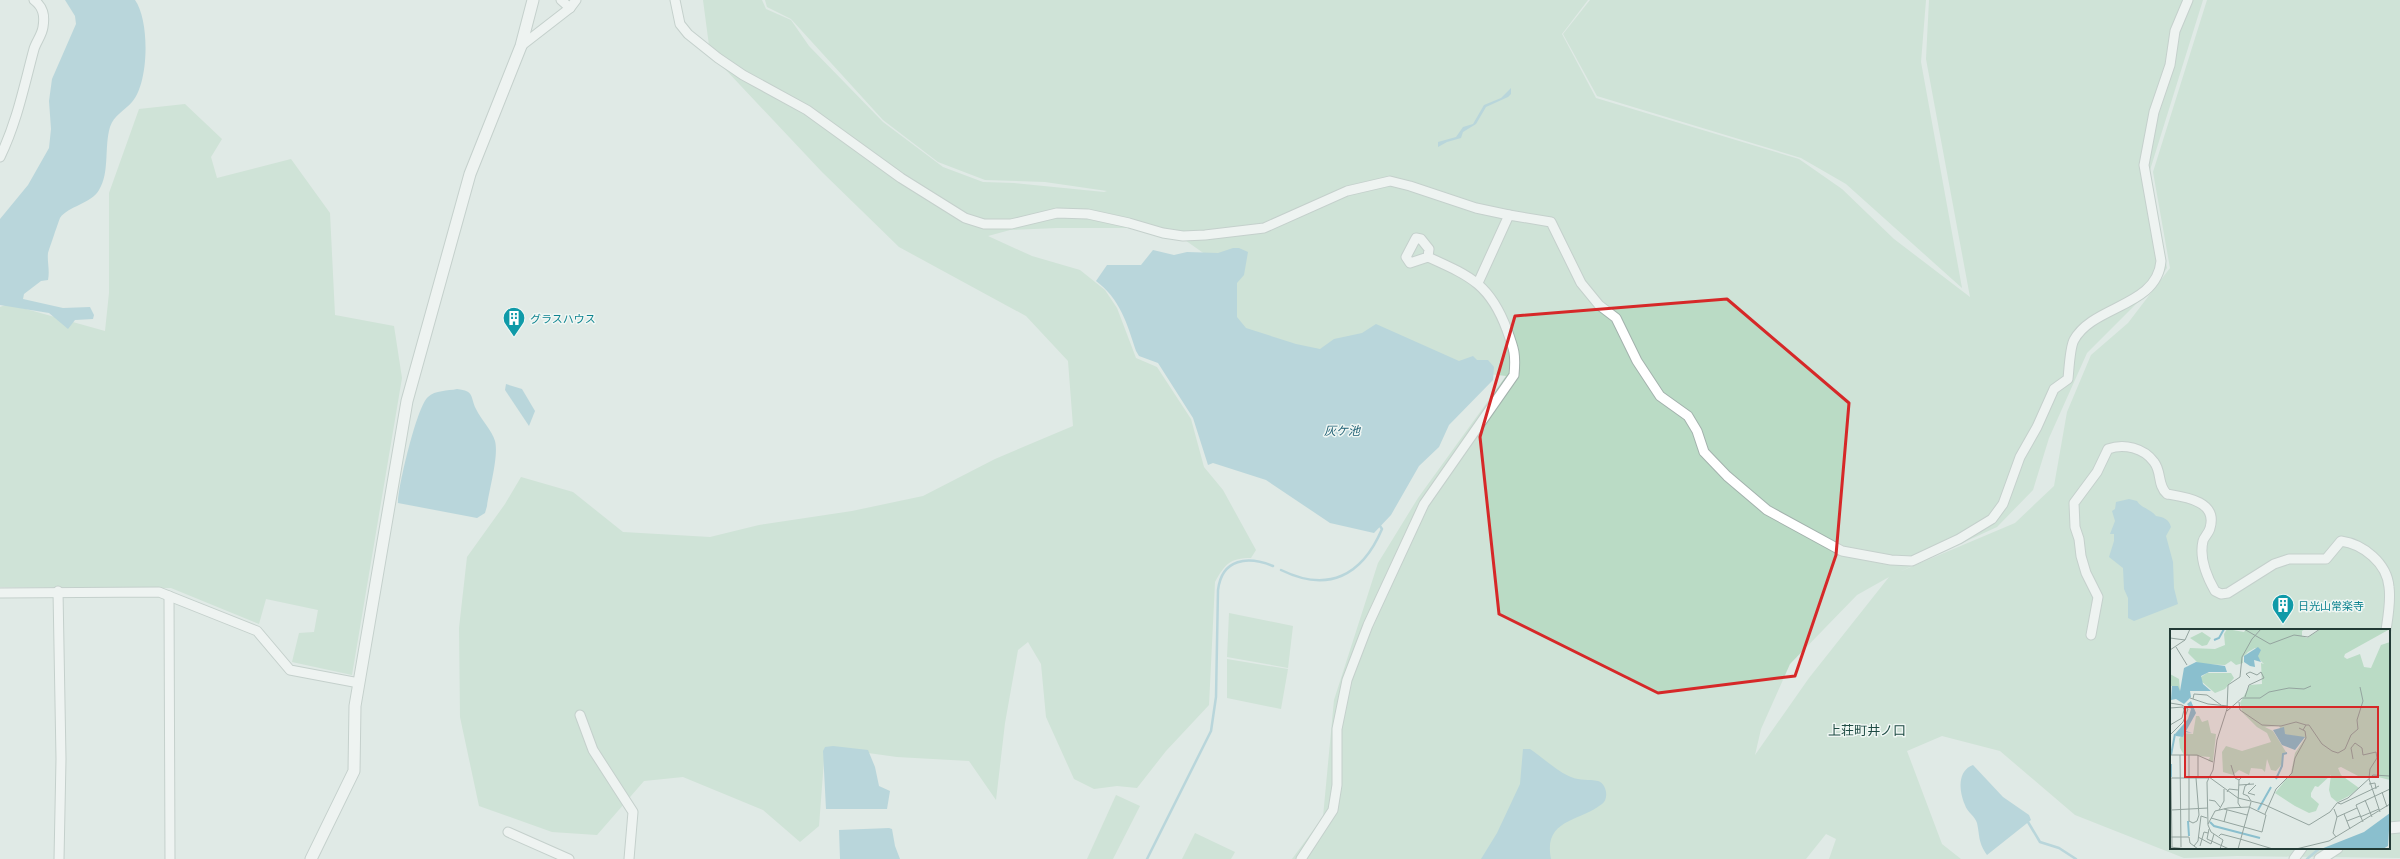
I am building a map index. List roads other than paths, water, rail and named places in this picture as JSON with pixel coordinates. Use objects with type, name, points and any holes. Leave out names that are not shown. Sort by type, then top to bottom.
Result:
[{"type":"street","points":[[0,157],[13,129],[34,47],[43,28],[42,10],[40,5],[34,0]]},
{"type":"street","points":[[311,859],[354,771],[355,706],[407,401],[470,174],[521,46],[533,0]]},
{"type":"street","points":[[561,0],[570,8]]},
{"type":"street","points":[[521,46],[570,8],[576,0]]},
{"type":"street","points":[[675,0],[680,24],[688,34],[718,58],[743,75],[807,110],[900,178],[965,218],[984,224],[1011,224],[1057,213],[1088,214],[1129,223],[1163,233],[1183,236],[1205,235],[1264,228],[1347,191],[1390,181],[1410,186],[1476,208],[1551,222],[1582,283],[1599,305],[1616,318],[1637,361],[1660,396],[1688,416],[1697,431],[1704,452],[1752,499],[1786,522],[1842,551],[1891,560],[1912,561],[1959,539],[1992,519],[1998,512],[2012,486],[2020,457],[2037,427],[2054,390],[2068,379],[2074,340],[2084,328],[2142,294],[2160,273],[2161,261],[2144,165],[2154,112],[2170,65],[2175,31],[2188,0]]},
{"type":"street","points":[[1478,283],[1509,215]]},
{"type":"street","points":[[1301,859],[1333,810],[1337,785],[1337,729],[1347,680],[1368,625],[1424,504],[1514,375],[1516,356],[1502,316],[1492,297],[1478,283],[1428,257]]},
{"type":"street","points":[[2091,634],[2098,597],[2086,573],[2080,556],[2079,540],[2075,527],[2074,503],[2097,472],[2108,449],[2117,446],[2135,449],[2155,462],[2160,485],[2167,494],[2192,499],[2208,509],[2211,515],[2210,528],[2203,542],[2204,569],[2215,591],[2221,594],[2228,593],[2274,564],[2289,559],[2326,559],[2338,543],[2341,541],[2348,542],[2365,549],[2374,558],[2386,575],[2390,586],[2386,629]]},
{"type":"street","points":[[0,593],[58,591],[159,592],[179,598],[257,631],[290,670],[359,683]]},
{"type":"street","points":[[58,591],[61,759],[59,859]]},
{"type":"street","points":[[169,596],[170,859]]},
{"type":"street","points":[[580,715],[593,750],[633,812],[629,859]]},
{"type":"street","points":[[2390,828],[2400,827]]},
{"type":"street","points":[[508,832],[569,859]]},
{"type":"street","points":[[2294,859],[2301,849]]},
{"type":"street","points":[[2320,859],[2335,849]]},
{"type":"water","points":[[65,0],[135,0],[140,10],[143,22],[146,52],[142,81],[138,93],[132,102],[114,119],[110,127],[107,143],[105,175],[99,190],[91,199],[68,211],[60,218],[48,253],[48,280],[41,281],[24,294],[23,299],[63,308],[90,307],[94,315],[93,319],[75,320],[68,329],[49,313],[0,305],[0,219],[28,185],[49,148],[51,129],[49,101],[52,79],[76,24],[75,16]]},
{"type":"water","points":[[1511,88],[1511,94],[1508,97],[1486,107],[1476,124],[1463,132],[1461,138],[1447,142],[1438,147],[1438,142],[1456,137],[1463,127],[1473,124],[1484,105],[1501,98]]},
{"type":"water","name":"灰ケ池","points":[[1233,248],[1239,248],[1248,252],[1244,275],[1237,283],[1237,317],[1246,328],[1296,344],[1320,349],[1334,339],[1362,333],[1376,324],[1459,361],[1473,356],[1477,360],[1488,360],[1494,367],[1493,380],[1449,425],[1439,447],[1419,466],[1391,515],[1374,533],[1330,523],[1266,480],[1213,463],[1208,465],[1193,418],[1158,363],[1139,356],[1122,312],[1111,296],[1096,281],[1107,265],[1141,265],[1153,250],[1174,255],[1187,252],[1218,253]]},
{"type":"water","points":[[506,384],[522,389],[535,411],[529,426],[505,390]]},
{"type":"water","points":[[457,389],[467,391],[471,395],[478,413],[495,441],[496,447],[495,464],[487,506],[485,513],[477,518],[398,503],[401,481],[409,447],[424,403],[428,397],[434,393]]},
{"type":"water","points":[[2129,499],[2137,501],[2156,516],[2165,519],[2170,524],[2171,527],[2166,536],[2173,562],[2174,588],[2178,604],[2134,621],[2128,618],[2128,598],[2124,589],[2123,568],[2109,557],[2114,541],[2114,534],[2110,534],[2115,521],[2112,511],[2115,509],[2116,502]]},
{"type":"water","points":[[833,746],[868,750],[875,767],[879,786],[890,791],[887,809],[826,809],[823,751],[825,747]]},
{"type":"water","points":[[1523,749],[1530,749],[1566,775],[1578,779],[1598,781],[1605,788],[1606,799],[1602,804],[1593,810],[1565,823],[1558,829],[1552,836],[1550,846],[1551,859],[1481,859],[1497,833],[1520,784]]},
{"type":"water","points":[[1973,765],[2003,797],[2029,815],[2031,820],[1987,855],[1981,843],[1977,823],[1966,807],[1961,794],[1961,782],[1964,772]]},
{"type":"water","points":[[892,829],[895,846],[900,859],[840,859],[839,830]]},
{"type":"waterway","points":[[1281,570],[1298,577],[1314,580],[1328,580],[1342,576],[1354,569],[1374,545],[1382,529],[1380,526]]},
{"type":"waterway","points":[[1147,859],[1211,731],[1216,697],[1218,590],[1220,579],[1225,571],[1238,562],[1254,561],[1273,566]]},
{"type":"waterway","points":[[2028,822],[2040,842],[2059,848],[2076,859]]},
{"type":"waterway","points":[[2307,859],[2319,849]]},
{"type":"place","name":"グラスハウス","points":[[514,338]]},
{"type":"place","name":"日光山常楽寺","points":[[2283,624]]},
{"type":"district","name":"上荘町井ノ口","points":[[1867,730]]}]
